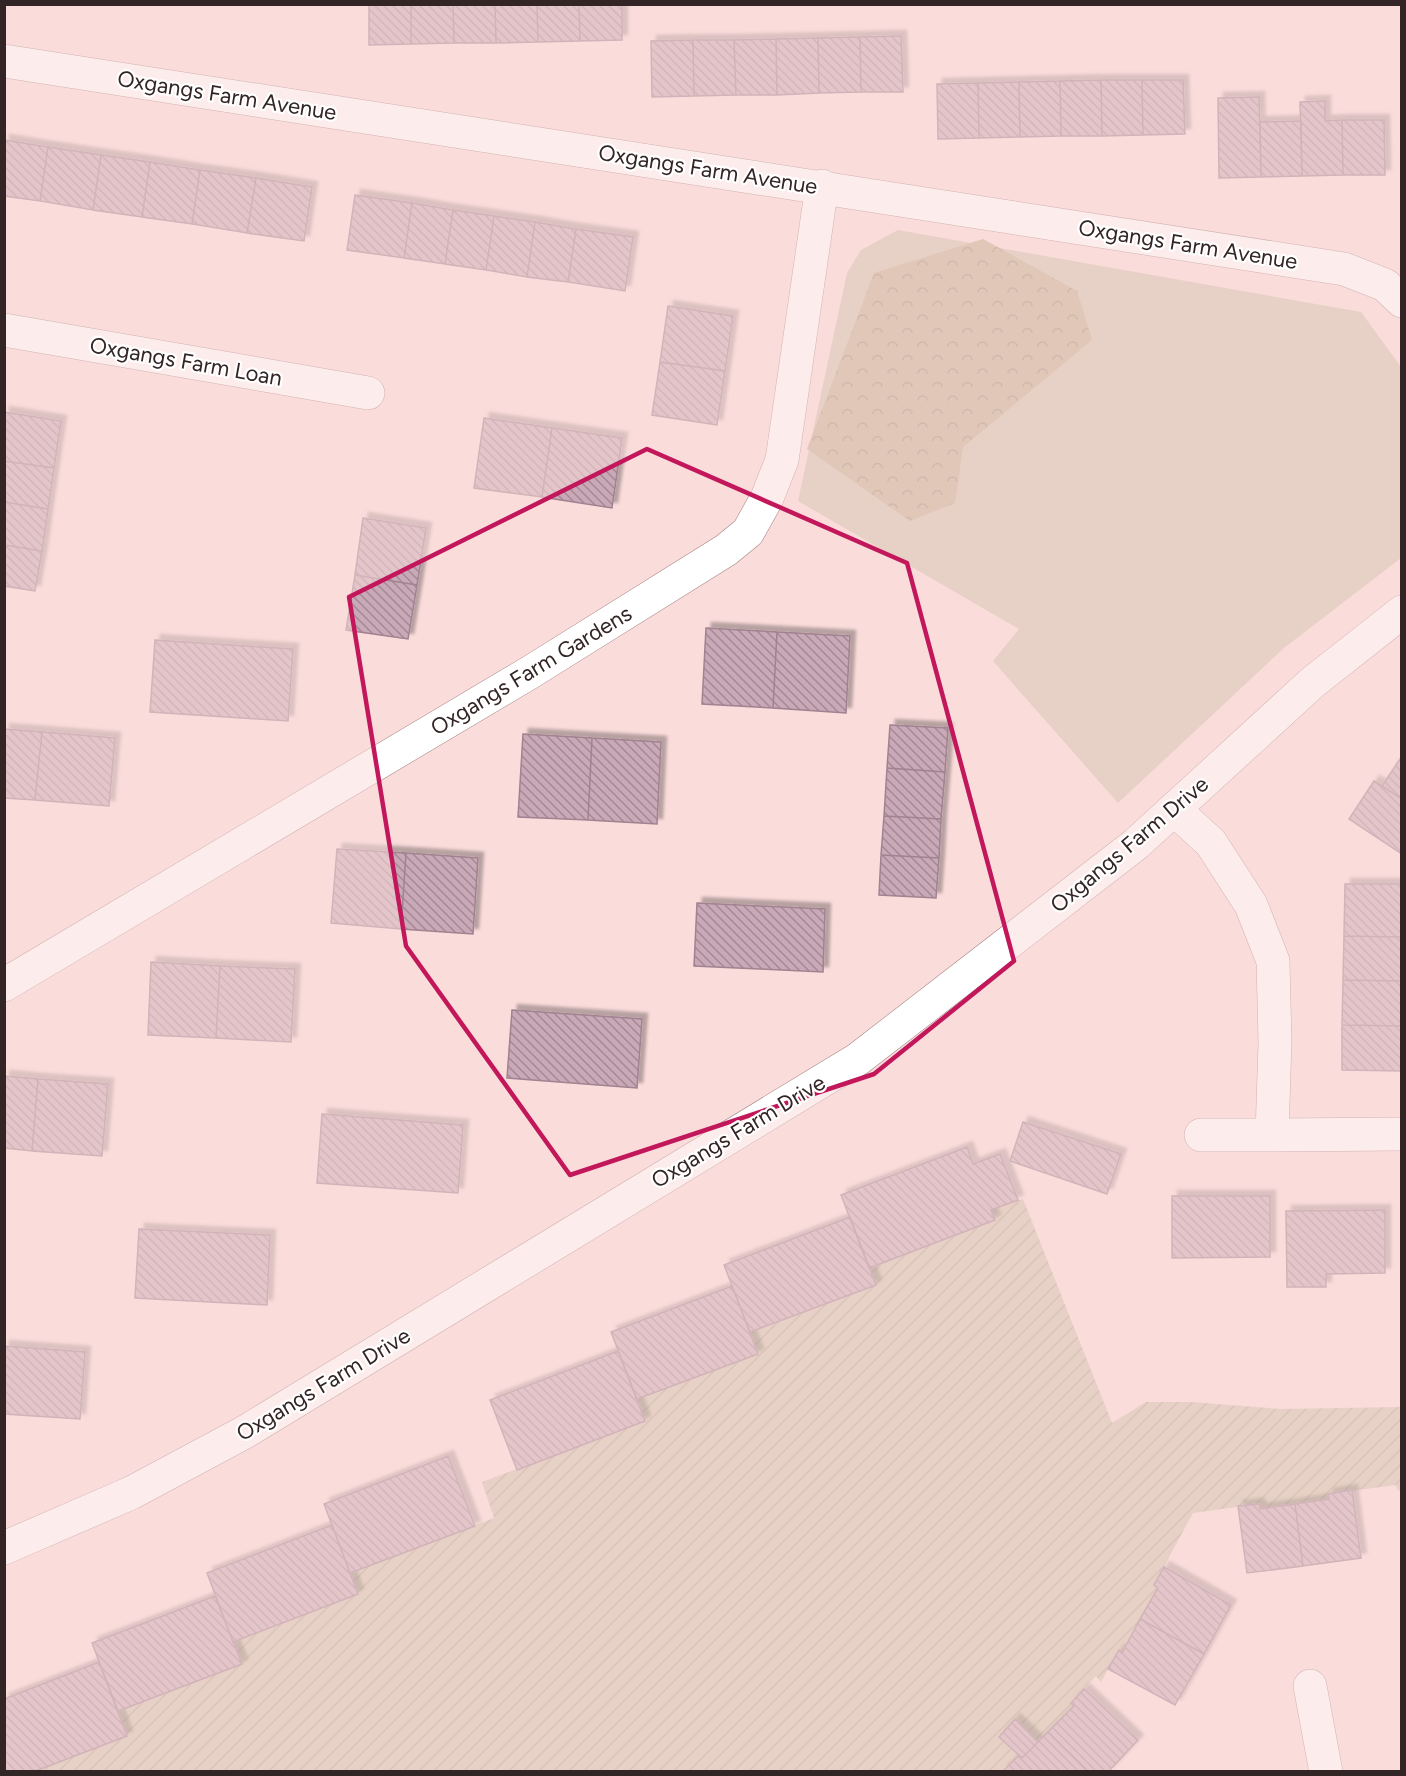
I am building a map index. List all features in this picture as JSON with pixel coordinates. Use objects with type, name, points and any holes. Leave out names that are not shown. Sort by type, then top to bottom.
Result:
[{"type":"street","name":"Oxgangs Farm Avenue","points":[[4,61],[822,186],[1344,269],[1385,285],[1401,301]]},
{"type":"street","name":"Oxgangs Farm Gardens","points":[[4,985],[529,673],[726,549],[748,532],[767,498],[782,460],[822,186]]},
{"type":"street","name":"Oxgangs Farm Loan","points":[[4,330],[368,393]]},
{"type":"street","name":"Oxgangs Farm Drive","points":[[4,1548],[131,1493],[245,1432],[858,1059],[1136,844],[1313,682],[1401,612]]},
{"type":"street","points":[[1174,809],[1210,843],[1228,869],[1251,905],[1273,961],[1275,1042],[1272,1135]]},
{"type":"street","points":[[1201,1135],[1401,1134]]},
{"type":"street","points":[[1310,1686],[1326,1772]]},
{"type":"highlighted area","points":[[647,449],[907,563],[1014,961],[874,1074],[570,1175],[406,946],[349,597]]},
{"type":"shaded area","points":[[898,230],[1361,312],[1401,367],[1401,558],[1284,648],[1118,803],[993,661],[1019,629],[798,501],[847,273],[861,250]]},
{"type":"shaded area","points":[[1023,1199],[1112,1423],[1146,1402],[1191,1402],[1281,1409],[1401,1407],[1401,1492],[1396,1485],[1328,1494],[1329,1499],[1260,1509],[1259,1504],[1193,1513],[1154,1585],[1158,1588],[1122,1653],[1118,1651],[1101,1682],[1096,1676],[1071,1702],[1074,1706],[1038,1742],[1015,1720],[999,1737],[1019,1755],[1002,1771],[33,1772],[127,1736],[118,1711],[241,1664],[233,1642],[358,1594],[350,1573],[494,1518],[482,1482],[644,1421],[637,1399],[757,1354],[750,1332],[869,1268],[995,1220],[991,1210]]},
{"type":"green space","points":[[983,239],[1077,291],[1092,340],[963,447],[955,503],[910,521],[807,449],[874,273]]},
{"type":"building","points":[[369,4],[411,4],[411,44],[369,45]]},
{"type":"building","points":[[411,4],[453,4],[454,43],[411,44]]},
{"type":"building","points":[[453,4],[495,4],[496,43],[454,43]]},
{"type":"building","points":[[495,4],[537,4],[538,42],[496,43]]},
{"type":"building","points":[[537,4],[579,4],[580,41],[538,42]]},
{"type":"building","points":[[579,4],[622,4],[622,40],[580,41]]},
{"type":"building","points":[[901,36],[903,92],[861,92],[860,37]]},
{"type":"building","points":[[860,37],[861,92],[819,93],[818,38]]},
{"type":"building","points":[[818,38],[819,93],[777,95],[776,39]]},
{"type":"building","points":[[776,39],[777,95],[736,95],[734,40]]},
{"type":"building","points":[[693,40],[694,96],[652,97],[651,41]]},
{"type":"building","points":[[693,40],[734,40],[736,95],[694,96]]},
{"type":"building","points":[[1101,80],[1142,80],[1143,135],[1102,136]]},
{"type":"building","points":[[1101,80],[1102,136],[1061,136],[1060,81]]},
{"type":"building","points":[[1142,80],[1183,80],[1185,134],[1143,135]]},
{"type":"building","points":[[1060,81],[1061,136],[1020,137],[1019,82]]},
{"type":"building","points":[[1019,82],[1020,137],[979,138],[978,83]]},
{"type":"building","points":[[978,83],[979,138],[938,139],[937,84]]},
{"type":"building","points":[[1259,97],[1261,177],[1219,178],[1218,98]]},
{"type":"building","points":[[1325,101],[1325,121],[1342,120],[1343,175],[1302,176],[1300,102]]},
{"type":"building","points":[[1342,120],[1384,120],[1385,175],[1343,175]]},
{"type":"building","points":[[1301,121],[1302,176],[1261,177],[1260,122]]},
{"type":"building","points":[[4,140],[48,147],[40,201],[4,196]]},
{"type":"building","points":[[48,147],[101,155],[93,210],[40,201]]},
{"type":"building","points":[[101,155],[150,162],[142,217],[93,210]]},
{"type":"building","points":[[150,162],[200,170],[192,224],[142,217]]},
{"type":"building","points":[[200,170],[256,178],[247,233],[192,224]]},
{"type":"building","points":[[256,178],[312,187],[304,241],[247,233]]},
{"type":"building","points":[[355,195],[412,203],[404,258],[347,250]]},
{"type":"building","points":[[412,203],[453,210],[445,264],[404,258]]},
{"type":"building","points":[[453,210],[494,216],[486,270],[445,264]]},
{"type":"building","points":[[494,216],[535,222],[527,277],[486,270]]},
{"type":"building","points":[[535,222],[576,229],[568,282],[527,277]]},
{"type":"building","points":[[576,229],[633,237],[625,291],[568,282]]},
{"type":"building","points":[[668,306],[733,316],[725,371],[660,362]]},
{"type":"building","points":[[660,362],[725,371],[717,425],[652,415]]},
{"type":"building","points":[[4,412],[61,421],[54,468],[4,461]]},
{"type":"building","points":[[484,418],[552,428],[542,497],[474,488]]},
{"type":"building","points":[[552,428],[622,438],[612,508],[542,497]]},
{"type":"building","points":[[4,461],[54,468],[48,509],[4,502]]},
{"type":"building","points":[[4,502],[48,509],[42,551],[4,545]]},
{"type":"building","points":[[363,518],[426,528],[417,585],[355,575]]},
{"type":"building","points":[[4,545],[42,551],[35,591],[4,586]]},
{"type":"building","points":[[355,575],[417,585],[408,639],[346,630]]},
{"type":"building","points":[[706,628],[777,632],[773,708],[702,704]]},
{"type":"building","points":[[777,632],[850,636],[846,713],[773,708]]},
{"type":"building","points":[[155,640],[293,649],[288,721],[150,712]]},
{"type":"building","points":[[890,725],[948,728],[945,772],[887,768]]},
{"type":"building","points":[[4,729],[42,732],[35,800],[4,798]]},
{"type":"building","points":[[42,732],[115,738],[109,806],[35,800]]},
{"type":"building","points":[[523,734],[592,738],[588,820],[518,817]]},
{"type":"building","points":[[592,738],[661,742],[657,824],[588,820]]},
{"type":"building","points":[[1402,756],[1402,799],[1382,786]]},
{"type":"building","points":[[887,768],[945,772],[941,819],[884,816]]},
{"type":"building","points":[[1374,781],[1402,799],[1402,854],[1349,819]]},
{"type":"building","points":[[884,816],[941,819],[939,858],[881,855]]},
{"type":"building","points":[[337,849],[406,853],[401,929],[331,923]]},
{"type":"building","points":[[406,853],[478,858],[473,934],[401,929]]},
{"type":"building","points":[[881,855],[939,858],[936,898],[879,895]]},
{"type":"building","points":[[1345,884],[1402,884],[1402,937],[1344,936]]},
{"type":"building","points":[[697,903],[825,909],[823,972],[694,966]]},
{"type":"building","points":[[1344,936],[1402,937],[1402,981],[1343,980]]},
{"type":"building","points":[[151,962],[220,966],[216,1038],[148,1035]]},
{"type":"building","points":[[220,966],[295,969],[291,1042],[216,1038]]},
{"type":"building","points":[[1343,980],[1402,981],[1402,1026],[1342,1025]]},
{"type":"building","points":[[512,1010],[642,1019],[637,1088],[507,1078]]},
{"type":"building","points":[[1342,1025],[1402,1026],[1402,1071],[1342,1070]]},
{"type":"building","points":[[4,1076],[38,1079],[32,1151],[4,1148]]},
{"type":"building","points":[[38,1079],[108,1084],[102,1156],[32,1151]]},
{"type":"building","points":[[322,1114],[463,1125],[458,1193],[317,1183]]},
{"type":"building","points":[[1023,1122],[1121,1154],[1107,1194],[1010,1161]]},
{"type":"building","points":[[967,1147],[973,1164],[1000,1154],[1018,1200],[991,1210],[995,1220],[869,1268],[841,1195]]},
{"type":"building","points":[[1172,1196],[1270,1196],[1270,1257],[1172,1258]]},
{"type":"building","points":[[1385,1210],[1385,1273],[1326,1274],[1326,1287],[1287,1287],[1286,1211]]},
{"type":"building","points":[[850,1217],[876,1285],[750,1332],[724,1265]]},
{"type":"building","points":[[139,1229],[270,1235],[267,1305],[135,1298]]},
{"type":"building","points":[[732,1286],[758,1354],[637,1399],[611,1332]]},
{"type":"building","points":[[4,1346],[85,1352],[80,1419],[4,1414]]},
{"type":"building","points":[[618,1351],[645,1421],[517,1470],[490,1400]]},
{"type":"building","points":[[448,1456],[475,1526],[350,1573],[324,1504]]},
{"type":"building","points":[[1352,1490],[1361,1558],[1303,1566],[1295,1504],[1329,1499],[1328,1494]]},
{"type":"building","points":[[1259,1504],[1260,1509],[1295,1504],[1303,1566],[1247,1573],[1238,1506]]},
{"type":"building","points":[[332,1525],[358,1594],[233,1642],[207,1573]]},
{"type":"building","points":[[1164,1567],[1231,1605],[1204,1654],[1140,1619],[1158,1588],[1154,1585]]},
{"type":"building","points":[[215,1596],[242,1664],[118,1711],[92,1643]]},
{"type":"building","points":[[1140,1619],[1204,1654],[1175,1705],[1108,1669],[1119,1650],[1122,1653]]},
{"type":"building","points":[[99,1662],[127,1736],[33,1772],[4,1772],[4,1699]]},
{"type":"building","points":[[1084,1689],[1138,1740],[1108,1772],[1089,1772],[1048,1732],[1074,1706],[1071,1703]]},
{"type":"building","points":[[1015,1719],[1038,1742],[1022,1758],[999,1737]]},
{"type":"building","points":[[1048,1732],[1089,1772],[1003,1771],[1019,1755],[1022,1758]]}]
